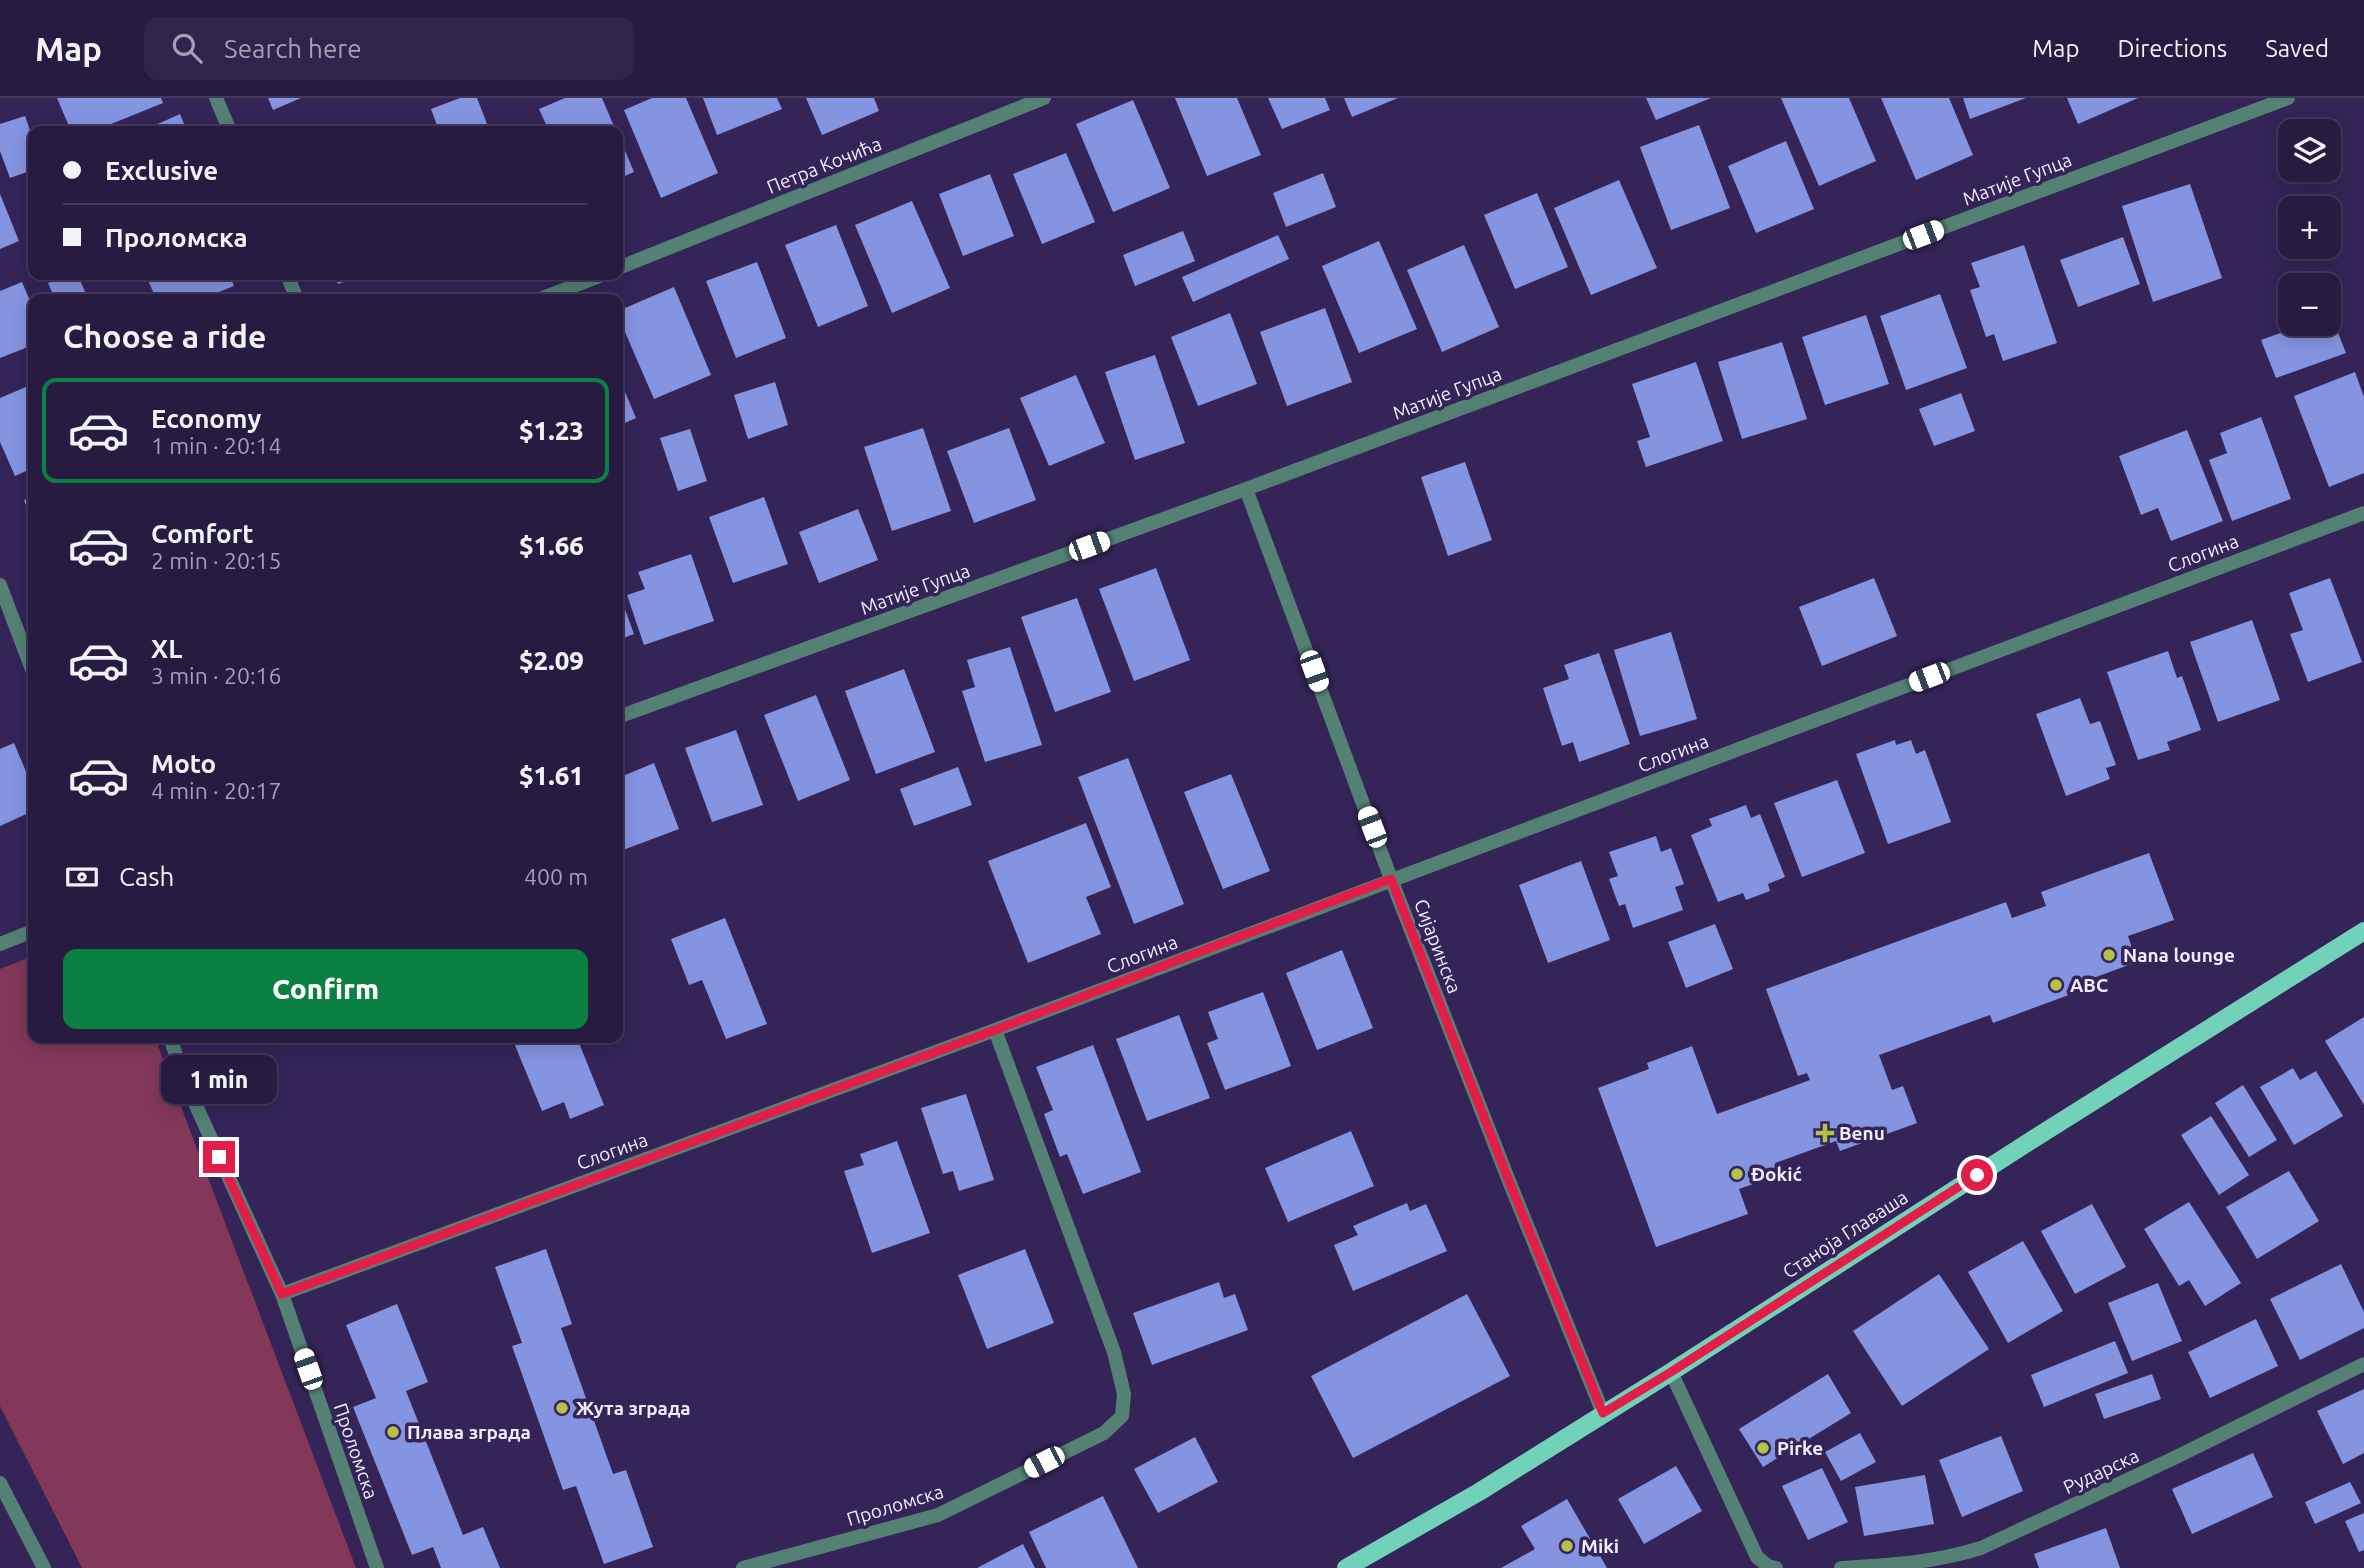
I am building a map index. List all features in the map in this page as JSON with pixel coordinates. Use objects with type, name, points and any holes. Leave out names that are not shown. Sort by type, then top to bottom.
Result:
[{"type":"main road","name":"Станоја Главаша","points":[[1346,1568],[1479,1492],[1671,1372],[2000,1160],[2364,931]]},
{"type":"street","points":[[216,98],[228,126]]},
{"type":"street","name":"Петра Кочића","points":[[623,266],[1044,98]]},
{"type":"street","name":"Матије Гупца","points":[[623,715],[1246,489],[2288,98]]},
{"type":"street","points":[[553,294],[589,280]]},
{"type":"street","name":"Сијаринска","points":[[1246,489],[1391,879],[1603,1413]]},
{"type":"street","name":"Слогина","points":[[282,1294],[995,1030],[2364,513]]},
{"type":"street","points":[[0,585],[28,659]]},
{"type":"street","points":[[0,944],[28,933]]},
{"type":"street","name":"Проломска","points":[[743,1568],[938,1515],[1104,1433],[1122,1416],[1124,1394],[1114,1352],[995,1030]]},
{"type":"street","name":"Проломска","points":[[172,1043],[188,1088],[282,1294],[377,1568]]},
{"type":"street","name":"Рударска","points":[[1841,1568],[1912,1564],[1950,1558],[1981,1548],[2170,1460],[2364,1364]]},
{"type":"street","points":[[1671,1372],[1757,1557],[1768,1566],[1776,1568]]},
{"type":"street","points":[[0,1483],[44,1568]]},
{"type":"shaded area","points":[[28,958],[28,1043],[157,1043],[356,1568],[82,1568],[0,1406],[0,969]]},
{"type":"building","points":[[57,98],[161,98],[163,103],[106,126],[69,126]]},
{"type":"building","points":[[268,98],[301,98],[273,110]]},
{"type":"building","points":[[460,98],[477,98],[488,126],[437,126],[431,109]]},
{"type":"building","points":[[565,98],[602,98],[614,126],[547,126],[539,109]]},
{"type":"building","points":[[652,98],[686,98],[718,173],[661,198],[624,110]]},
{"type":"building","points":[[703,98],[777,98],[782,109],[717,135]]},
{"type":"building","points":[[806,98],[874,98],[879,111],[822,135]]},
{"type":"building","points":[[1175,98],[1237,98],[1261,155],[1207,176]]},
{"type":"building","points":[[1268,98],[1325,98],[1330,110],[1282,129]]},
{"type":"building","points":[[1344,98],[1398,98],[1352,117]]},
{"type":"building","points":[[1646,98],[1711,98],[1656,120]]},
{"type":"building","points":[[1781,98],[1849,98],[1876,161],[1819,186]]},
{"type":"building","points":[[1881,98],[1949,98],[1973,155],[1916,180]]},
{"type":"building","points":[[1963,98],[2026,98],[1970,119]]},
{"type":"building","points":[[2067,98],[2138,98],[2078,124]]},
{"type":"building","points":[[1133,100],[1170,188],[1113,212],[1076,124]]},
{"type":"building","points":[[180,114],[185,126],[153,126]]},
{"type":"building","points":[[25,116],[28,126],[28,172],[10,178],[0,151],[0,124]]},
{"type":"building","points":[[1699,125],[1730,208],[1671,230],[1640,147]]},
{"type":"building","points":[[1786,141],[1814,209],[1756,233],[1728,166]]},
{"type":"building","points":[[623,146],[634,172],[623,177]]},
{"type":"building","points":[[1066,153],[1095,222],[1042,244],[1013,174]]},
{"type":"building","points":[[1323,173],[1336,207],[1286,227],[1273,193]]},
{"type":"building","points":[[990,174],[1014,236],[963,256],[939,194]]},
{"type":"building","points":[[1619,180],[1657,268],[1591,295],[1554,208]]},
{"type":"building","points":[[2190,184],[2222,278],[2153,302],[2122,206]]},
{"type":"building","points":[[1537,193],[1568,267],[1515,289],[1484,215]]},
{"type":"building","points":[[0,194],[19,241],[0,249]]},
{"type":"building","points":[[912,201],[950,288],[892,313],[855,225]]},
{"type":"building","points":[[836,225],[868,306],[818,327],[785,245]]},
{"type":"building","points":[[1183,231],[1195,261],[1135,286],[1123,255]]},
{"type":"building","points":[[1278,235],[1289,259],[1193,302],[1182,277]]},
{"type":"building","points":[[2123,237],[2140,284],[2078,307],[2060,260]]},
{"type":"building","points":[[1379,241],[1417,329],[1359,353],[1322,266]]},
{"type":"building","points":[[1464,245],[1499,327],[1442,352],[1407,270]]},
{"type":"building","points":[[2024,245],[2057,343],[2003,361],[1994,334],[1986,337],[1970,290],[1980,287],[1971,263]]},
{"type":"building","points":[[757,262],[786,338],[736,358],[706,281]]},
{"type":"building","points":[[57,280],[80,280],[86,294],[53,294],[48,283]]},
{"type":"building","points":[[148,280],[232,280],[234,286],[214,294],[154,294]]},
{"type":"building","points":[[22,282],[28,296],[28,347],[0,358],[0,291]]},
{"type":"building","points":[[674,287],[711,375],[654,399],[623,328],[623,309]]},
{"type":"building","points":[[1940,294],[1967,368],[1906,390],[1880,316]]},
{"type":"building","points":[[1325,308],[1352,382],[1287,406],[1260,332]]},
{"type":"building","points":[[1230,313],[1257,384],[1198,406],[1171,337]]},
{"type":"building","points":[[1866,315],[1889,384],[1825,405],[1802,337]]},
{"type":"building","points":[[2278,334],[2278,336],[2339,336],[2346,353],[2276,378],[2261,340]]},
{"type":"building","points":[[1782,342],[1807,419],[1742,439],[1718,362]]},
{"type":"building","points":[[1155,355],[1185,443],[1135,460],[1105,372]]},
{"type":"building","points":[[1696,362],[1723,441],[1646,467],[1637,441],[1650,437],[1632,384]]},
{"type":"building","points":[[2355,372],[2364,397],[2364,473],[2329,487],[2294,396]]},
{"type":"building","points":[[1076,375],[1105,443],[1049,466],[1020,398]]},
{"type":"building","points":[[775,382],[788,425],[748,439],[734,395]]},
{"type":"building","points":[[28,386],[28,470],[15,476],[0,442],[0,398]]},
{"type":"building","points":[[623,387],[636,418],[623,424]]},
{"type":"building","points":[[1961,393],[1975,431],[1934,446],[1919,409]]},
{"type":"building","points":[[2261,417],[2291,499],[2232,521],[2209,460],[2227,453],[2220,433]]},
{"type":"building","points":[[923,428],[951,511],[892,531],[864,447]]},
{"type":"building","points":[[1009,428],[1036,500],[974,523],[947,451]]},
{"type":"building","points":[[690,429],[707,481],[678,491],[660,438]]},
{"type":"building","points":[[2187,430],[2223,521],[2171,541],[2158,508],[2141,515],[2119,456]]},
{"type":"building","points":[[1465,462],[1492,540],[1448,556],[1421,477]]},
{"type":"building","points":[[764,497],[788,564],[733,583],[709,517]]},
{"type":"building","points":[[858,509],[878,560],[819,583],[799,532]]},
{"type":"building","points":[[691,554],[714,621],[644,645],[627,595],[645,589],[638,572]]},
{"type":"building","points":[[1156,568],[1190,660],[1134,681],[1099,589]]},
{"type":"building","points":[[1874,578],[1897,636],[1822,666],[1799,607]]},
{"type":"building","points":[[2330,578],[2362,662],[2308,682],[2290,634],[2303,630],[2289,593]]},
{"type":"building","points":[[1077,598],[1111,692],[1055,712],[1021,617]]},
{"type":"building","points":[[623,604],[634,634],[623,638]]},
{"type":"building","points":[[2252,620],[2280,700],[2218,722],[2190,642]]},
{"type":"building","points":[[1671,632],[1697,719],[1640,736],[1614,650]]},
{"type":"building","points":[[1010,647],[1042,745],[985,762],[962,691],[975,687],[967,660]]},
{"type":"building","points":[[2168,651],[2177,678],[2182,676],[2201,730],[2167,742],[2170,750],[2138,760],[2107,672]]},
{"type":"building","points":[[1599,653],[1630,744],[1579,762],[1573,742],[1562,746],[1543,688],[1569,679],[1564,665]]},
{"type":"building","points":[[904,669],[935,752],[876,774],[845,691]]},
{"type":"building","points":[[816,695],[850,780],[798,801],[764,715]]},
{"type":"building","points":[[2080,698],[2090,724],[2100,721],[2116,765],[2106,768],[2110,779],[2066,796],[2036,714]]},
{"type":"building","points":[[736,730],[763,805],[712,822],[685,748]]},
{"type":"building","points":[[1895,740],[1896,745],[1911,740],[1916,754],[1925,750],[1951,822],[1888,844],[1856,754]]},
{"type":"building","points":[[14,743],[28,776],[28,813],[0,826],[0,749]]},
{"type":"building","points":[[1128,758],[1184,904],[1134,924],[1078,777]]},
{"type":"building","points":[[654,763],[679,829],[623,850],[623,776]]},
{"type":"building","points":[[958,767],[972,805],[914,826],[900,789]]},
{"type":"building","points":[[1231,774],[1270,871],[1223,889],[1184,792]]},
{"type":"building","points":[[1837,780],[1865,853],[1802,877],[1774,803]]},
{"type":"building","points":[[1746,805],[1751,818],[1760,814],[1785,877],[1768,884],[1770,891],[1746,900],[1743,893],[1718,902],[1691,835],[1712,826],[1709,819]]},
{"type":"building","points":[[1086,823],[1111,887],[1086,897],[1101,934],[1028,963],[988,861]]},
{"type":"building","points":[[1656,836],[1661,852],[1671,848],[1684,884],[1675,887],[1683,910],[1633,928],[1625,904],[1619,906],[1609,879],[1618,876],[1609,852]]},
{"type":"building","points":[[2149,853],[2174,920],[2128,936],[2137,962],[2074,985],[2077,992],[1993,1023],[1990,1015],[1879,1055],[1892,1090],[1903,1086],[1917,1123],[1840,1151],[1836,1141],[1775,1163],[1779,1175],[1739,1189],[1748,1214],[1656,1247],[1598,1088],[1649,1069],[1647,1063],[1692,1046],[1717,1114],[1810,1080],[1807,1073],[1798,1076],[1766,989],[2006,902],[2012,918],[2046,906],[2041,892]]},
{"type":"building","points":[[1581,861],[1610,940],[1548,963],[1519,885]]},
{"type":"building","points":[[725,918],[767,1024],[726,1039],[702,980],[689,985],[671,939]]},
{"type":"building","points":[[1715,924],[1733,969],[1686,988],[1668,942]]},
{"type":"building","points":[[1342,950],[1373,1028],[1317,1050],[1286,973]]},
{"type":"building","points":[[1263,992],[1291,1066],[1225,1090],[1207,1043],[1218,1039],[1208,1012]]},
{"type":"building","points":[[1179,1015],[1210,1098],[1147,1121],[1116,1039]]},
{"type":"building","points":[[2364,1017],[2364,1105],[2325,1041]]},
{"type":"building","points":[[514,1043],[579,1043],[604,1105],[570,1119],[564,1102],[542,1111]]},
{"type":"building","points":[[1093,1045],[1141,1172],[1083,1194],[1067,1154],[1060,1157],[1044,1114],[1053,1110],[1036,1067]]},
{"type":"building","points":[[2293,1068],[2300,1080],[2316,1071],[2343,1116],[2294,1145],[2260,1087]]},
{"type":"building","points":[[2243,1085],[2277,1140],[2249,1157],[2215,1103]]},
{"type":"building","points":[[966,1094],[994,1180],[959,1191],[953,1171],[943,1174],[921,1108]]},
{"type":"building","points":[[2211,1116],[2249,1175],[2219,1195],[2181,1135]]},
{"type":"building","points":[[1351,1131],[1374,1186],[1288,1222],[1265,1168]]},
{"type":"building","points":[[897,1141],[930,1233],[872,1253],[844,1171],[864,1165],[860,1154]]},
{"type":"building","points":[[2289,1171],[2319,1221],[2257,1259],[2226,1207]]},
{"type":"building","points":[[2189,1202],[2241,1283],[2205,1306],[2189,1280],[2179,1286],[2144,1229]]},
{"type":"building","points":[[1407,1203],[1410,1211],[1426,1204],[1447,1251],[1353,1291],[1334,1245],[1358,1235],[1353,1226]]},
{"type":"building","points":[[2092,1204],[2126,1267],[2075,1294],[2041,1231]]},
{"type":"building","points":[[2023,1241],[2063,1311],[2008,1343],[1968,1272]]},
{"type":"building","name":"Жута зграда","points":[[546,1249],[572,1324],[561,1328],[613,1474],[626,1470],[653,1547],[604,1564],[576,1486],[563,1490],[512,1346],[522,1343],[495,1267]]},
{"type":"building","points":[[1025,1249],[1054,1323],[987,1349],[958,1275]]},
{"type":"building","points":[[2341,1264],[2364,1312],[2364,1328],[2300,1360],[2270,1299]]},
{"type":"building","points":[[1939,1274],[1989,1349],[1902,1406],[1853,1331]]},
{"type":"building","points":[[1219,1282],[1224,1298],[1235,1294],[1248,1330],[1152,1365],[1133,1313]]},
{"type":"building","points":[[2158,1283],[2182,1341],[2132,1361],[2108,1303]]},
{"type":"building","points":[[1467,1294],[1510,1376],[1353,1458],[1311,1376]]},
{"type":"building","name":"Плава зграда","points":[[397,1304],[428,1382],[406,1391],[463,1535],[483,1527],[500,1568],[441,1568],[433,1547],[412,1555],[353,1407],[376,1398],[346,1325]]},
{"type":"building","points":[[2256,1319],[2278,1366],[2210,1398],[2188,1352]]},
{"type":"building","points":[[2115,1341],[2128,1373],[2044,1407],[2031,1375]]},
{"type":"building","points":[[1828,1374],[1851,1413],[1763,1467],[1739,1429]]},
{"type":"building","points":[[2152,1374],[2161,1399],[2104,1419],[2095,1394]]},
{"type":"building","points":[[2364,1389],[2364,1453],[2343,1464],[2317,1411]]},
{"type":"building","points":[[1860,1433],[1876,1462],[1841,1481],[1825,1452]]},
{"type":"building","points":[[2001,1436],[2023,1491],[1962,1517],[1939,1460]]},
{"type":"building","points":[[1195,1437],[1218,1482],[1158,1513],[1134,1469]]},
{"type":"building","points":[[2253,1453],[2273,1497],[2192,1534],[2172,1489]]},
{"type":"building","points":[[1676,1466],[1702,1511],[1644,1544],[1618,1499]]},
{"type":"building","points":[[1822,1468],[1848,1522],[1808,1540],[1782,1486]]},
{"type":"building","points":[[1925,1475],[1934,1524],[1864,1536],[1855,1487]]},
{"type":"building","points":[[2350,1482],[2361,1503],[2315,1524],[2305,1502]]},
{"type":"building","points":[[1103,1496],[1138,1568],[1046,1568],[1029,1532]]},
{"type":"building","points":[[1567,1499],[1607,1568],[1501,1568],[1535,1549],[1521,1526]]},
{"type":"building","points":[[2364,1513],[2364,1550],[2359,1552],[2345,1521]]},
{"type":"building","points":[[2106,1528],[2120,1568],[2039,1568],[2034,1554]]},
{"type":"building","points":[[1023,1544],[1035,1568],[977,1568]]},
{"type":"place","name":"Nana lounge","points":[[2109,955]]},
{"type":"place","name":"ABC","points":[[2056,985]]},
{"type":"place","name":"Benu","points":[[1825,1133]]},
{"type":"place","name":"Đokić","points":[[1737,1174]]},
{"type":"place","name":"Жута зграда","points":[[562,1408]]},
{"type":"place","name":"Плава зграда","points":[[393,1432]]},
{"type":"place","name":"Pirke","points":[[1763,1448]]},
{"type":"place","name":"Miki","points":[[1567,1546]]},
{"type":"route","points":[[219,1157],[282,1294],[995,1030],[1391,879],[1603,1413],[1977,1175]]}]
